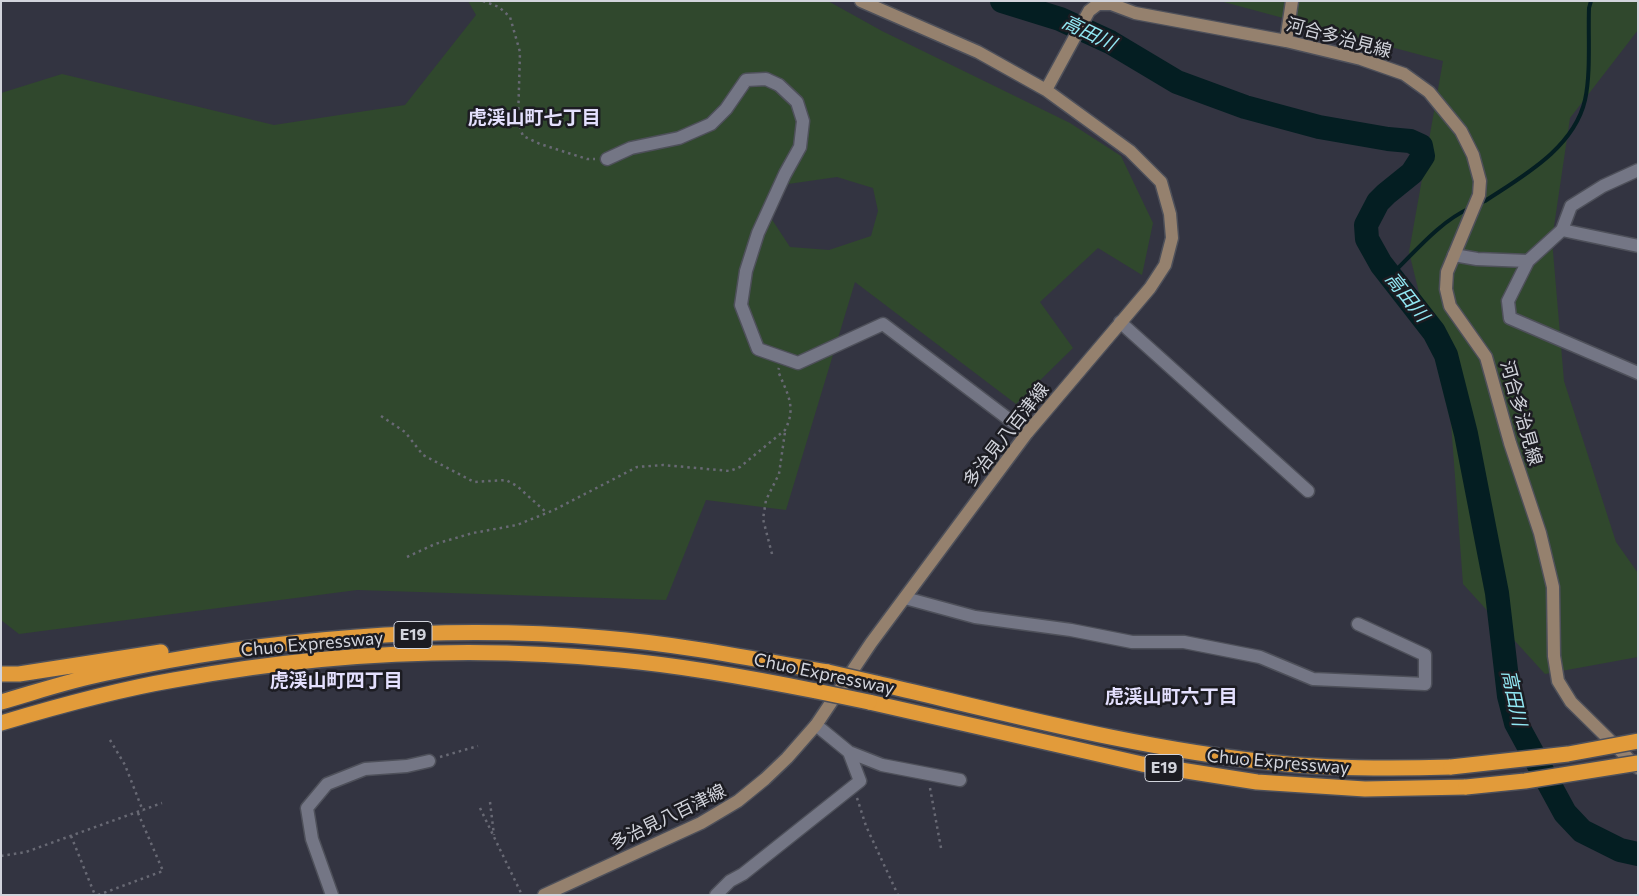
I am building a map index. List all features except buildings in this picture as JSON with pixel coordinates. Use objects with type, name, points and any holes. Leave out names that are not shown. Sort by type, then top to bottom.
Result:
[{"type":"highway","name":"Chuo Expressway","points":[[1,702],[104,673],[162,661],[238,649],[303,642],[429,634],[491,633],[558,635],[660,644],[828,672],[1111,736],[1223,757],[1334,768],[1393,769],[1451,767],[1568,754],[1638,741]]},
{"type":"highway","points":[[1,674],[19,674],[210,646],[264,641],[303,642]]},
{"type":"highway","name":"Chuo Expressway","points":[[1,723],[113,692],[183,678],[302,661],[426,654],[510,653],[620,660],[724,673],[868,702],[1084,752],[1185,771],[1258,782],[1365,789],[1466,787],[1535,779],[1638,763]]},
{"type":"main road","name":"多治見八百津線","points":[[550,893],[701,823],[738,801],[771,774],[816,725],[871,643],[1027,434],[1150,288],[1166,265],[1172,238],[1170,214],[1160,182],[1130,151],[1046,90],[978,52],[861,1]]},
{"type":"main road","points":[[1286,41],[1292,1]]},
{"type":"main road","name":"河合多治見線","points":[[1046,90],[1094,5],[1111,4],[1135,13],[1286,41],[1361,59],[1404,74],[1430,92],[1461,131],[1472,155],[1480,181],[1479,195],[1448,272],[1446,289],[1450,306],[1486,358],[1510,443],[1540,534],[1553,587],[1554,656],[1558,681],[1571,702],[1638,768]]},
{"type":"street","points":[[607,159],[632,148],[680,138],[711,124],[726,109],[746,80],[766,79],[779,85],[796,102],[803,121],[800,147],[785,174],[758,233],[746,271],[741,305],[758,349],[798,363],[883,324],[1027,434]]},
{"type":"street","points":[[1638,170],[1603,186],[1571,206],[1562,230],[1528,261],[1508,301],[1510,318],[1638,373]]},
{"type":"street","points":[[1562,230],[1638,246]]},
{"type":"street","points":[[1454,255],[1477,259],[1528,261]]},
{"type":"street","points":[[1120,322],[1308,490]]},
{"type":"street","points":[[905,598],[975,617],[1071,630],[1132,642],[1184,642],[1260,657],[1313,679],[1424,684],[1425,655],[1358,624]]},
{"type":"street","points":[[816,725],[850,752],[882,765],[960,780]]},
{"type":"street","points":[[716,895],[730,880],[743,874],[860,781],[850,752]]},
{"type":"street","points":[[332,895],[312,839],[307,808],[327,784],[365,769],[407,766],[429,761]]},
{"type":"path","points":[[484,1],[499,7],[510,17],[520,52],[518,122],[523,136],[540,144],[588,159],[607,159]]},
{"type":"path","points":[[772,554],[763,519],[766,500],[780,474],[785,430],[792,411],[778,371],[784,358]]},
{"type":"path","points":[[381,416],[405,432],[423,454],[474,482],[506,480],[517,486],[547,513]]},
{"type":"path","points":[[407,557],[435,544],[473,533],[517,525],[547,513],[637,468],[663,465],[730,471],[740,468],[785,430]]},
{"type":"path","points":[[110,740],[124,765],[143,811]]},
{"type":"path","points":[[429,761],[478,746]]},
{"type":"path","points":[[928,774],[941,848]]},
{"type":"path","points":[[853,785],[866,826],[898,895]]},
{"type":"path","points":[[490,802],[494,839]]},
{"type":"path","points":[[1,856],[26,852],[162,803]]},
{"type":"path","points":[[480,808],[522,895]]},
{"type":"path","points":[[70,836],[97,895],[163,871],[138,813]]},
{"type":"green space","points":[[468,1],[828,1],[882,31],[1070,123],[1121,156],[1153,223],[1142,275],[1098,248],[1040,302],[1073,348],[1016,404],[855,282],[786,510],[706,500],[666,600],[357,590],[19,634],[1,620],[1,93],[62,74],[274,125],[405,105],[476,15]],"holes":[[[837,177],[873,188],[878,211],[871,236],[829,250],[790,247],[769,215],[788,184]]]},
{"type":"green space","points":[[1220,1],[1638,1],[1638,30],[1570,118],[1552,240],[1564,381],[1616,542],[1638,573],[1638,657],[1545,674],[1463,584],[1451,423],[1409,252],[1443,61]]},
{"type":"waterway","name":"高田川","points":[[1002,1],[1060,19],[1110,42],[1177,82],[1245,107],[1319,127],[1410,141],[1421,146],[1423,156],[1412,173],[1378,202],[1366,225],[1367,239],[1381,264],[1434,332],[1446,355],[1466,434],[1497,593],[1509,696],[1516,723],[1565,813],[1582,831],[1620,850],[1638,854]]},
{"type":"waterway","points":[[1478,204],[1530,171],[1545,159],[1570,133],[1579,117],[1587,89],[1589,8],[1591,1]]},
{"type":"waterway","points":[[1391,275],[1438,229],[1470,208]]},
{"type":"district","name":"虎渓山町七丁目","points":[[534,118]]},
{"type":"district","name":"虎渓山町四丁目","points":[[336,681]]},
{"type":"district","name":"虎渓山町六丁目","points":[[1171,697]]}]
